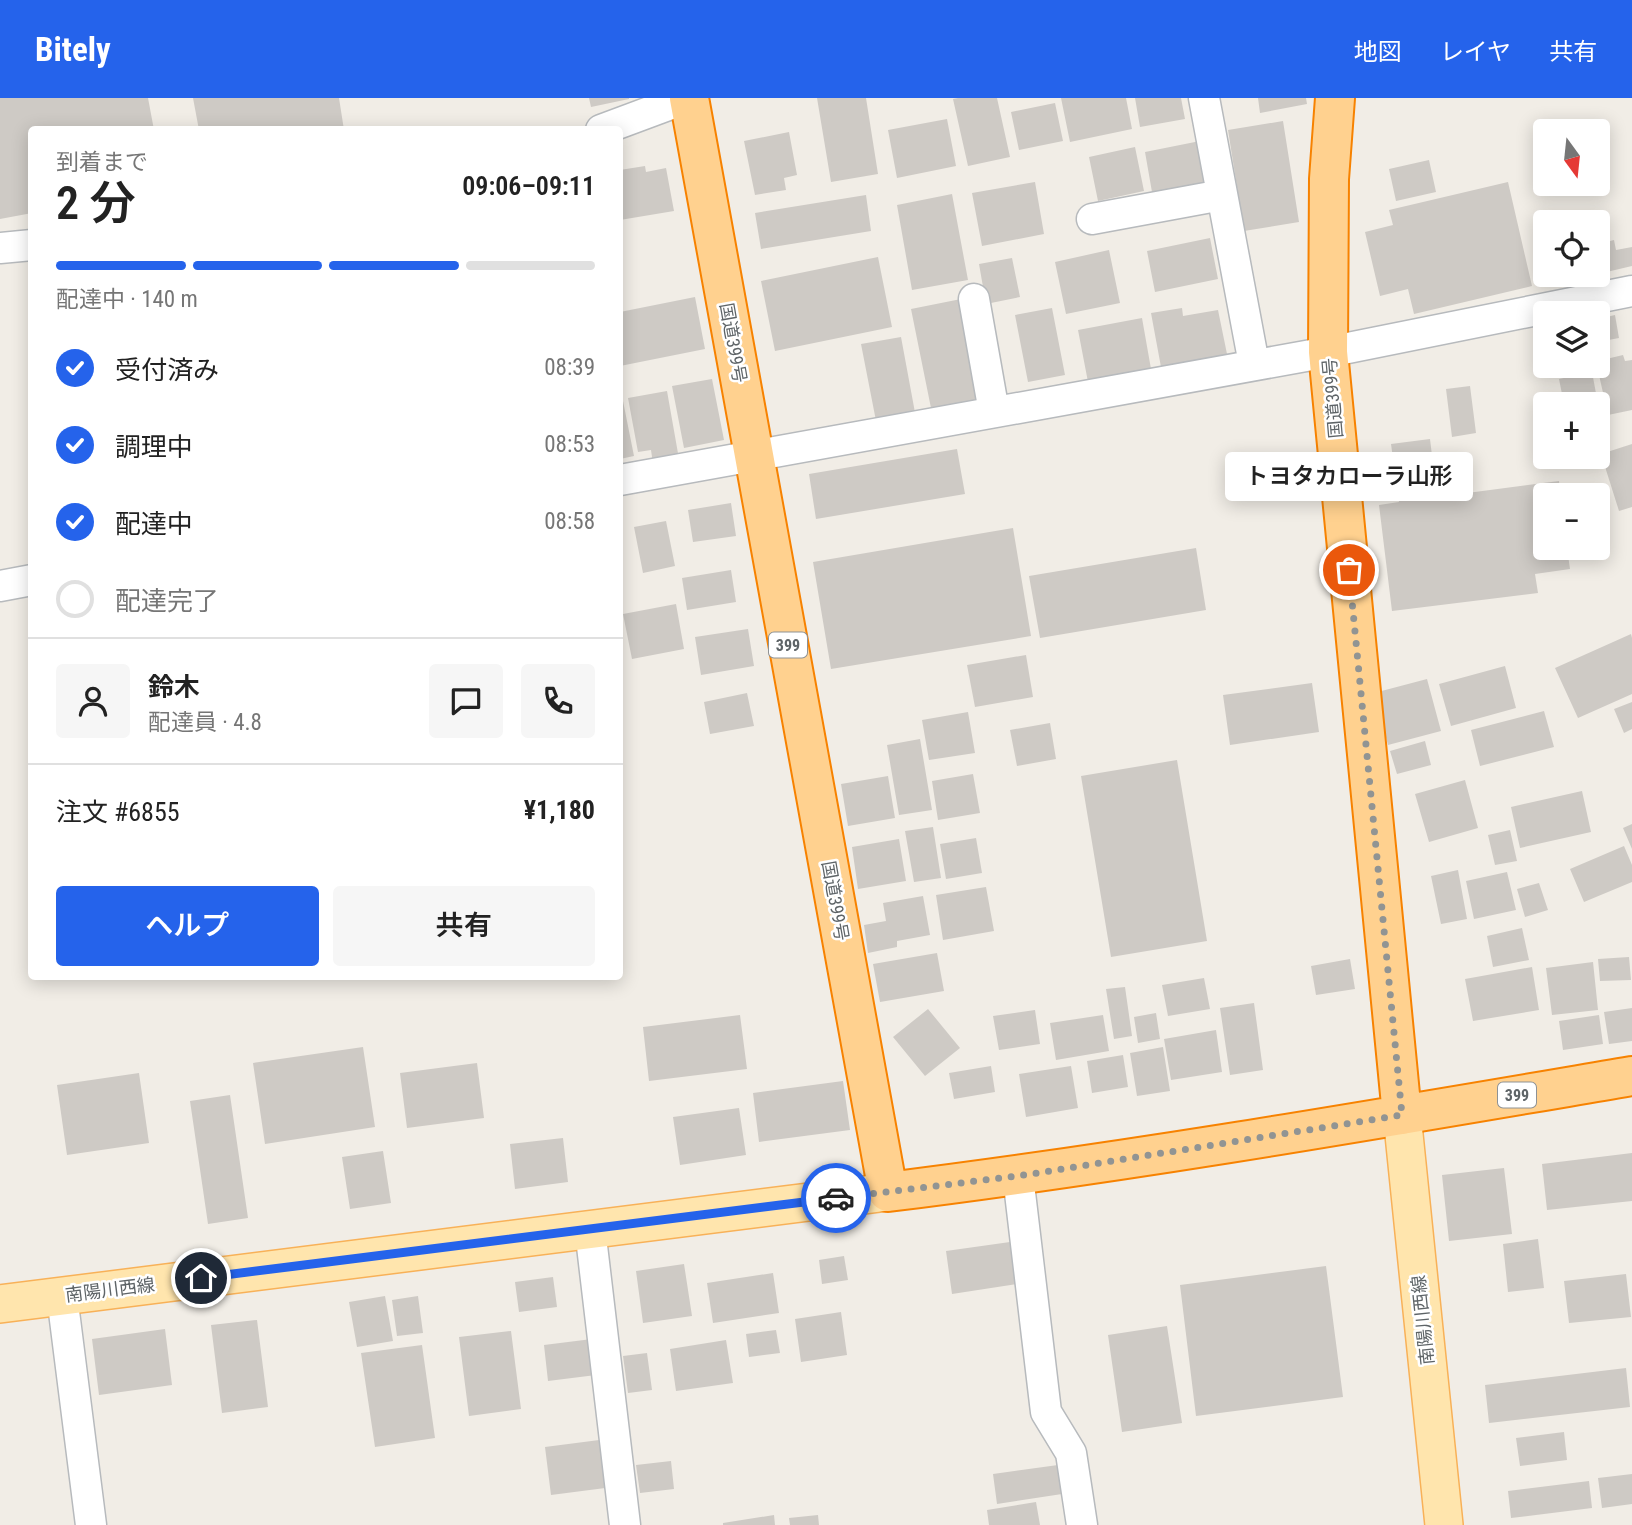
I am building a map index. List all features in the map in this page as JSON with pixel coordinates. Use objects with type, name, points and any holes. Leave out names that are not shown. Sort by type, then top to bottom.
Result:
[{"type":"highway","name":"国道399号","points":[[688,98],[888,1192]]},
{"type":"highway","name":"国道399号","points":[[1335,98],[1329,179],[1328,352],[1402,1115]]},
{"type":"highway","name":"399","points":[[888,1192],[1018,1176],[1632,1076]]},
{"type":"main road","name":"南陽川西線","points":[[1402,1115],[1444,1525]]},
{"type":"main road","name":"南陽川西線","points":[[0,1304],[888,1192]]},
{"type":"lane","points":[[612,126],[688,98]]},
{"type":"lane","points":[[1204,98],[1254,364]]},
{"type":"lane","points":[[1092,219],[1222,195]]},
{"type":"lane","points":[[0,248],[28,245]]},
{"type":"lane","points":[[623,479],[1328,352],[1632,290]]},
{"type":"lane","points":[[974,299],[994,412]]},
{"type":"lane","points":[[0,586],[28,581]]},
{"type":"lane","points":[[1018,1176],[1046,1412],[1071,1453],[1082,1525]]},
{"type":"lane","points":[[590,1230],[625,1525]]},
{"type":"lane","points":[[62,1296],[91,1525]]},
{"type":"building","points":[[0,98],[148,98],[153,126],[28,126],[28,214],[0,219]]},
{"type":"building","points":[[193,98],[339,98],[343,126],[198,126]]},
{"type":"building","points":[[589,98],[629,98],[629,99],[591,107]]},
{"type":"building","points":[[817,98],[866,98],[878,174],[831,182]]},
{"type":"building","points":[[997,98],[1010,157],[968,166],[953,99]]},
{"type":"building","points":[[1061,98],[1126,98],[1132,129],[1070,142]]},
{"type":"building","points":[[1135,98],[1181,98],[1185,119],[1140,127]]},
{"type":"building","points":[[1258,98],[1306,98],[1307,104],[1260,113]]},
{"type":"building","points":[[1055,103],[1063,141],[1019,150],[1011,112]]},
{"type":"building","points":[[947,119],[956,166],[897,178],[888,130]]},
{"type":"building","points":[[1283,121],[1299,222],[1244,231],[1228,130]]},
{"type":"building","points":[[789,132],[797,175],[784,178],[786,190],[755,195],[744,141]]},
{"type":"building","points":[[1200,141],[1208,182],[1152,192],[1145,152]]},
{"type":"building","points":[[1135,147],[1144,191],[1098,201],[1089,157]]},
{"type":"building","points":[[1429,160],[1436,192],[1396,201],[1389,169]]},
{"type":"building","points":[[645,166],[646,172],[666,168],[674,211],[623,220],[623,170]]},
{"type":"building","points":[[1035,182],[1044,234],[982,246],[972,193]]},
{"type":"building","points":[[1508,182],[1532,286],[1414,314],[1408,289],[1380,296],[1365,232],[1393,225],[1389,210]]},
{"type":"building","points":[[952,194],[968,280],[912,290],[897,205]]},
{"type":"building","points":[[866,195],[871,231],[761,249],[755,213]]},
{"type":"building","points":[[1210,238],[1218,279],[1155,292],[1147,251]]},
{"type":"building","points":[[1614,240],[1616,250],[1632,247],[1632,266],[1610,271],[1610,241]]},
{"type":"building","points":[[1109,250],[1120,303],[1066,314],[1055,262]]},
{"type":"building","points":[[878,257],[892,327],[775,351],[761,281]]},
{"type":"building","points":[[1012,258],[1020,297],[986,304],[979,264]]},
{"type":"building","points":[[695,297],[705,349],[623,365],[623,311]]},
{"type":"building","points":[[961,299],[982,404],[932,413],[911,309]]},
{"type":"building","points":[[1052,308],[1065,375],[1028,382],[1015,315]]},
{"type":"building","points":[[1182,308],[1183,316],[1218,310],[1227,354],[1161,367],[1151,313]]},
{"type":"building","points":[[1615,315],[1619,338],[1610,340],[1610,316]]},
{"type":"building","points":[[1142,318],[1151,369],[1088,382],[1078,330]]},
{"type":"building","points":[[901,337],[916,418],[877,426],[861,344]]},
{"type":"building","points":[[1623,355],[1625,361],[1632,360],[1632,410],[1610,415],[1610,392],[1603,392],[1600,378],[1610,378],[1610,358]]},
{"type":"building","points":[[1593,378],[1596,392],[1562,392],[1559,379]]},
{"type":"building","points":[[712,379],[724,440],[684,448],[672,386]]},
{"type":"building","points":[[1470,386],[1476,433],[1452,437],[1446,389]]},
{"type":"building","points":[[667,391],[679,459],[653,464],[651,450],[638,452],[628,398]]},
{"type":"building","points":[[623,401],[634,456],[623,458]]},
{"type":"building","points":[[1430,439],[1437,497],[1533,484],[1533,560],[1569,560],[1570,569],[1535,574],[1538,593],[1392,611],[1379,505],[1399,502],[1391,444]]},
{"type":"building","points":[[1632,444],[1632,507],[1619,511],[1606,469],[1610,469],[1610,451]]},
{"type":"building","points":[[957,449],[965,494],[816,519],[809,474]]},
{"type":"building","points":[[731,503],[736,536],[693,542],[688,510]]},
{"type":"building","points":[[666,521],[675,566],[643,573],[634,527]]},
{"type":"building","points":[[1013,528],[1031,636],[831,669],[813,562]]},
{"type":"building","points":[[1196,548],[1206,610],[1040,638],[1029,576]]},
{"type":"building","points":[[731,570],[736,602],[687,610],[682,578]]},
{"type":"building","points":[[676,604],[684,649],[632,659],[623,614]]},
{"type":"building","points":[[748,629],[754,666],[701,675],[695,637]]},
{"type":"building","points":[[1631,634],[1632,694],[1578,718],[1555,668]]},
{"type":"building","points":[[1026,655],[1033,697],[975,707],[967,665]]},
{"type":"building","points":[[1505,666],[1516,708],[1451,726],[1439,684]]},
{"type":"building","points":[[1427,679],[1441,731],[1388,745],[1374,693]]},
{"type":"building","points":[[1312,683],[1319,732],[1230,745],[1223,695]]},
{"type":"building","points":[[747,693],[754,726],[710,734],[704,702]]},
{"type":"building","points":[[1632,702],[1632,729],[1624,733],[1614,709]]},
{"type":"building","points":[[1544,711],[1554,747],[1480,766],[1471,730]]},
{"type":"building","points":[[968,712],[975,753],[929,760],[922,720]]},
{"type":"building","points":[[1050,723],[1056,759],[1017,766],[1010,730]]},
{"type":"building","points":[[920,739],[932,810],[899,815],[887,745]]},
{"type":"building","points":[[1425,741],[1431,765],[1397,774],[1390,751]]},
{"type":"building","points":[[1177,760],[1207,941],[1111,957],[1081,776]]},
{"type":"building","points":[[973,774],[980,813],[938,820],[932,781]]},
{"type":"building","points":[[888,776],[895,818],[848,826],[841,784]]},
{"type":"building","points":[[1465,780],[1478,828],[1429,842],[1415,794]]},
{"type":"building","points":[[1582,791],[1591,832],[1520,848],[1511,807]]},
{"type":"building","points":[[1632,824],[1632,849],[1623,828]]},
{"type":"building","points":[[933,827],[941,878],[914,882],[905,831]]},
{"type":"building","points":[[1510,830],[1517,861],[1495,865],[1488,835]]},
{"type":"building","points":[[976,838],[982,873],[946,879],[940,844]]},
{"type":"building","points":[[899,839],[906,881],[858,889],[852,847]]},
{"type":"building","points":[[1624,846],[1632,865],[1632,882],[1584,902],[1570,869]]},
{"type":"building","points":[[1458,870],[1467,919],[1441,924],[1431,876]]},
{"type":"building","points":[[1507,872],[1516,910],[1474,919],[1466,881]]},
{"type":"building","points":[[1539,883],[1548,910],[1525,917],[1517,889]]},
{"type":"building","points":[[986,887],[994,931],[943,940],[936,895]]},
{"type":"building","points":[[923,896],[930,935],[897,941],[897,947],[868,953],[864,925],[886,921],[883,903]]},
{"type":"building","points":[[1522,928],[1529,960],[1493,967],[1487,936]]},
{"type":"building","points":[[937,953],[944,991],[880,1002],[873,964]]},
{"type":"building","points":[[1629,957],[1631,980],[1600,981],[1598,959]]},
{"type":"building","points":[[1350,959],[1355,989],[1316,995],[1311,966]]},
{"type":"building","points":[[1593,962],[1598,1010],[1552,1015],[1546,968]]},
{"type":"building","points":[[1532,967],[1539,1010],[1473,1021],[1465,979]]},
{"type":"building","points":[[1204,978],[1210,1009],[1168,1016],[1162,985]]},
{"type":"building","points":[[1125,987],[1132,1036],[1114,1039],[1106,989]]},
{"type":"building","points":[[1254,1003],[1263,1070],[1230,1075],[1220,1008]]},
{"type":"building","points":[[1632,1008],[1632,1041],[1609,1044],[1604,1012]]},
{"type":"building","points":[[928,1009],[960,1048],[925,1076],[893,1037]]},
{"type":"building","points":[[1035,1010],[1040,1044],[999,1050],[993,1016]]},
{"type":"building","points":[[1156,1013],[1160,1039],[1138,1043],[1134,1017]]},
{"type":"building","points":[[740,1015],[747,1069],[649,1081],[643,1027]]},
{"type":"building","points":[[1103,1015],[1109,1051],[1056,1060],[1050,1023]]},
{"type":"building","points":[[1599,1015],[1603,1044],[1563,1050],[1559,1021]]},
{"type":"building","points":[[1216,1030],[1222,1072],[1171,1080],[1164,1039]]},
{"type":"building","points":[[363,1047],[375,1127],[265,1144],[253,1063]]},
{"type":"building","points":[[1163,1047],[1170,1091],[1137,1096],[1130,1053]]},
{"type":"building","points":[[1123,1055],[1128,1087],[1092,1093],[1087,1061]]},
{"type":"building","points":[[477,1063],[484,1118],[407,1128],[400,1073]]},
{"type":"building","points":[[991,1066],[995,1092],[954,1099],[949,1073]]},
{"type":"building","points":[[1071,1066],[1078,1108],[1026,1117],[1019,1074]]},
{"type":"building","points":[[139,1073],[149,1143],[67,1155],[57,1085]]},
{"type":"building","points":[[843,1081],[850,1130],[759,1142],[753,1093]]},
{"type":"building","points":[[230,1095],[248,1218],[208,1224],[190,1101]]},
{"type":"building","points":[[739,1108],[746,1155],[680,1165],[673,1117]]},
{"type":"building","points":[[563,1138],[568,1182],[515,1189],[510,1144]]},
{"type":"building","points":[[383,1151],[391,1203],[350,1209],[342,1157]]},
{"type":"building","points":[[1632,1153],[1632,1201],[1547,1210],[1542,1164]]},
{"type":"building","points":[[1504,1168],[1512,1234],[1449,1241],[1442,1175]]},
{"type":"building","points":[[1538,1239],[1544,1288],[1508,1292],[1503,1244]]},
{"type":"building","points":[[1010,1242],[1017,1284],[952,1294],[946,1251]]},
{"type":"building","points":[[844,1256],[848,1280],[822,1284],[819,1260]]},
{"type":"building","points":[[684,1264],[692,1316],[643,1323],[636,1271]]},
{"type":"building","points":[[1326,1266],[1343,1397],[1196,1416],[1180,1285]]},
{"type":"building","points":[[773,1273],[779,1313],[713,1323],[707,1283]]},
{"type":"building","points":[[1626,1274],[1631,1317],[1569,1323],[1564,1281]]},
{"type":"building","points":[[553,1277],[557,1307],[519,1312],[515,1282]]},
{"type":"building","points":[[385,1296],[393,1341],[357,1347],[349,1302]]},
{"type":"building","points":[[418,1296],[423,1333],[397,1336],[392,1300]]},
{"type":"building","points":[[841,1312],[847,1355],[801,1362],[795,1319]]},
{"type":"building","points":[[257,1320],[268,1407],[222,1413],[211,1325]]},
{"type":"building","points":[[1167,1326],[1182,1423],[1122,1432],[1108,1335]]},
{"type":"building","points":[[165,1329],[172,1385],[99,1395],[92,1339]]},
{"type":"building","points":[[776,1330],[780,1353],[749,1357],[746,1334]]},
{"type":"building","points":[[511,1331],[521,1409],[469,1416],[459,1337]]},
{"type":"building","points":[[592,1339],[596,1375],[548,1381],[544,1345]]},
{"type":"building","points":[[726,1340],[733,1383],[676,1391],[670,1349]]},
{"type":"building","points":[[422,1345],[435,1438],[375,1447],[361,1353]]},
{"type":"building","points":[[647,1353],[652,1390],[628,1393],[623,1356]]},
{"type":"building","points":[[1626,1368],[1630,1407],[1489,1423],[1485,1385]]},
{"type":"building","points":[[1564,1432],[1567,1460],[1520,1466],[1516,1438]]},
{"type":"building","points":[[607,1439],[613,1487],[551,1495],[545,1447]]},
{"type":"building","points":[[671,1461],[674,1489],[640,1493],[636,1465]]},
{"type":"building","points":[[1058,1465],[1062,1494],[997,1504],[993,1474]]},
{"type":"building","points":[[1632,1474],[1632,1504],[1602,1508],[1598,1478]]},
{"type":"building","points":[[1589,1481],[1592,1508],[1511,1518],[1508,1491]]},
{"type":"building","points":[[1036,1502],[1040,1525],[989,1525],[987,1510]]},
{"type":"building","points":[[774,1515],[775,1525],[723,1525],[723,1523]]},
{"type":"building","points":[[818,1515],[819,1525],[790,1525],[789,1518]]},
{"type":"way so far","points":[[836,1198],[1018,1176],[1402,1115],[1349,570]]},
{"type":"place","name":"トヨタカローラ山形","points":[[1349,570]]},
{"type":"route","points":[[201,1278],[836,1198]]}]
